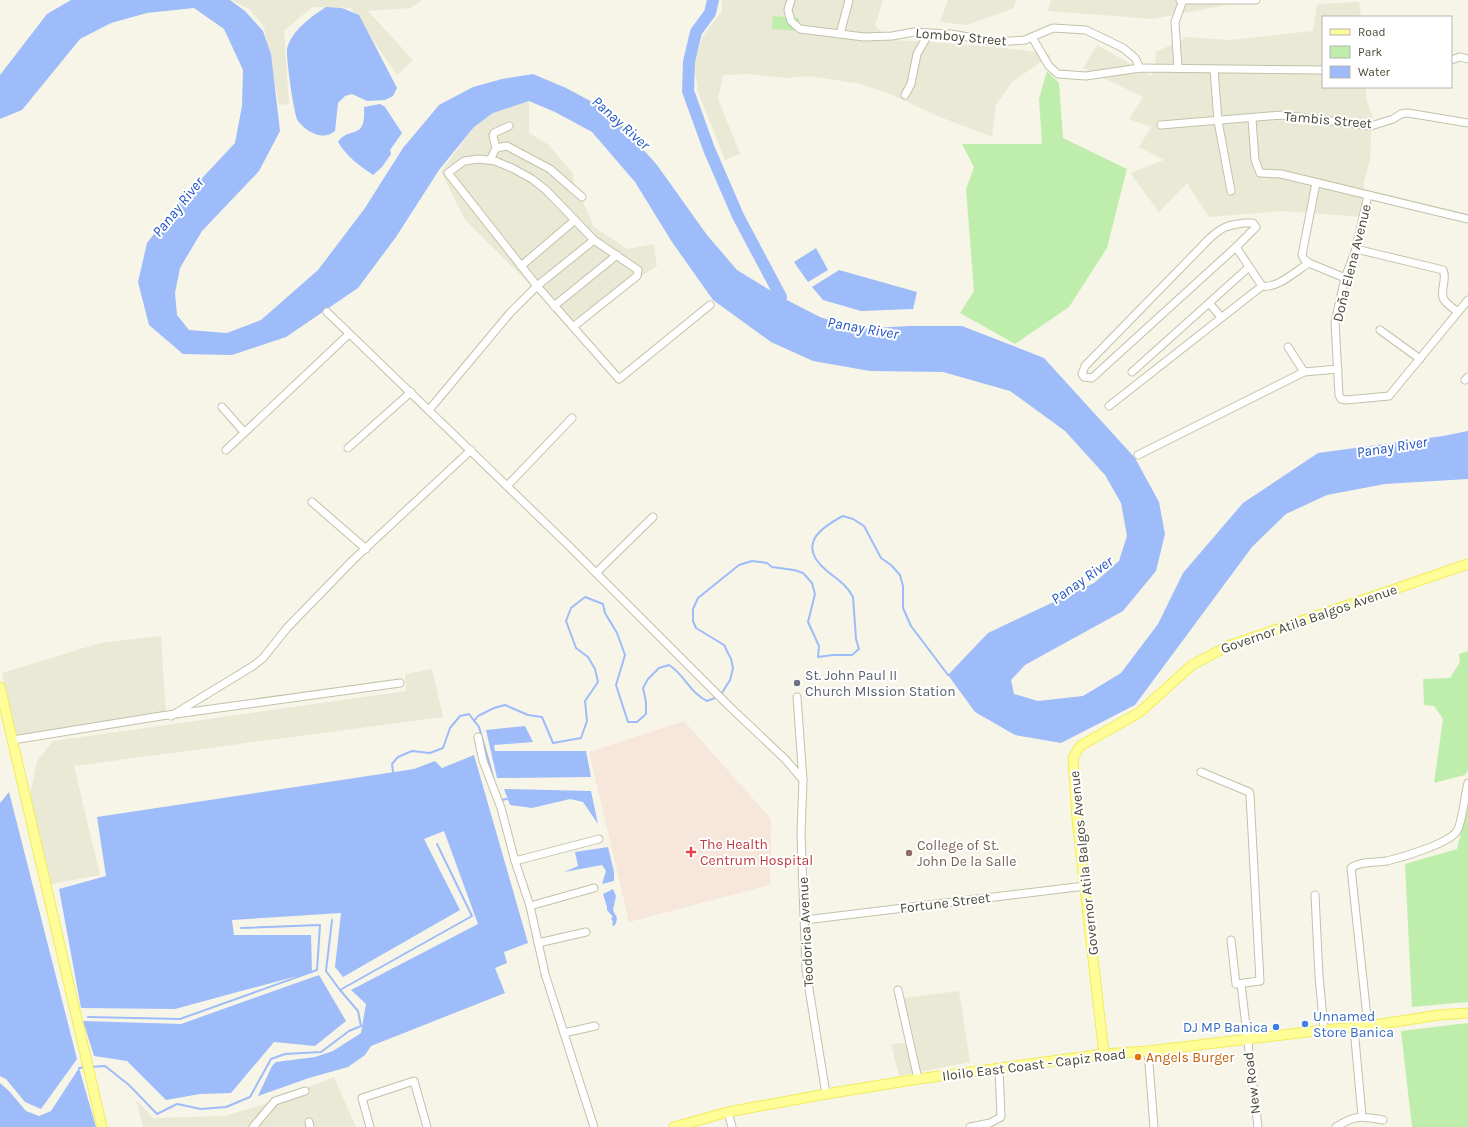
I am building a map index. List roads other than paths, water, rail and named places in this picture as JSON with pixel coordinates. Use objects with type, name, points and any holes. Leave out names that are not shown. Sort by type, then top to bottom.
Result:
[{"type":"main road","name":"Governor Atila Balgos Avenue","points":[[1104,1054],[1077,819],[1073,771],[1073,758],[1080,746],[1140,712],[1192,665],[1228,646],[1468,564]]},
{"type":"main road","points":[[0,687],[102,1127]]},
{"type":"main road","name":"Iloilo East Coast - Capiz Road","points":[[674,1127],[728,1112],[918,1079],[1104,1054],[1148,1051],[1324,1030],[1354,1028],[1439,1015],[1468,1013]]},
{"type":"street","name":"Lomboy Street","points":[[791,0],[788,10],[791,21],[800,29],[840,34],[892,36],[914,32],[951,34],[996,42],[1010,42],[1025,40],[1053,28],[1086,30],[1123,48],[1135,58],[1140,68]]},
{"type":"street","points":[[840,34],[849,0]]},
{"type":"street","points":[[1178,68],[1175,22],[1182,0],[1256,0]]},
{"type":"street","points":[[905,95],[911,84],[917,54],[929,33]]},
{"type":"street","points":[[1032,37],[1049,66],[1058,74],[1086,76],[1140,68],[1322,70]]},
{"type":"street","points":[[1452,60],[1460,57],[1468,59]]},
{"type":"street","points":[[1214,69],[1218,121],[1230,191]]},
{"type":"street","name":"Tambis Street","points":[[1161,125],[1282,115],[1371,126],[1393,119],[1401,114],[1408,113],[1468,123]]},
{"type":"street","points":[[1252,118],[1255,160],[1260,173],[1281,174],[1468,219]]},
{"type":"street","points":[[490,160],[496,148],[493,136],[494,133],[509,126]]},
{"type":"street","points":[[496,148],[507,146],[550,169],[582,197]]},
{"type":"street","points":[[573,327],[637,276],[638,270],[594,240],[546,190],[532,179],[495,161],[479,159],[464,161],[448,173],[537,286],[554,306],[619,379],[710,305]]},
{"type":"street","points":[[1316,183],[1302,255],[1309,263],[1345,278]]},
{"type":"street","name":"Doña Elena Avenue","points":[[1368,195],[1356,249],[1345,278],[1336,322],[1339,395],[1341,398],[1346,400],[1389,396],[1468,300]]},
{"type":"street","points":[[521,266],[575,220]]},
{"type":"street","points":[[1253,223],[1256,227],[1236,247],[1092,378],[1084,378],[1082,374],[1085,366],[1210,238],[1221,228],[1229,225],[1253,223]]},
{"type":"street","points":[[429,410],[510,313],[537,286],[594,240]]},
{"type":"street","points":[[1236,247],[1262,286],[1268,287],[1276,285],[1309,263]]},
{"type":"street","points":[[1356,249],[1443,270],[1446,275],[1443,298],[1445,302],[1458,312]]},
{"type":"street","points":[[554,306],[617,255]]},
{"type":"street","points":[[1132,372],[1249,267]]},
{"type":"street","points":[[1109,406],[1165,360],[1262,286]]},
{"type":"street","points":[[1209,303],[1221,317]]},
{"type":"street","points":[[327,312],[471,450],[726,703],[785,759],[803,780]]},
{"type":"street","points":[[1380,330],[1420,359]]},
{"type":"street","points":[[226,450],[349,334]]},
{"type":"street","points":[[1288,347],[1304,372]]},
{"type":"street","points":[[1157,350],[1165,360]]},
{"type":"street","points":[[1138,455],[1304,372],[1338,369]]},
{"type":"street","points":[[348,448],[411,392]]},
{"type":"street","points":[[222,407],[244,432]]},
{"type":"street","points":[[507,486],[572,418]]},
{"type":"street","points":[[171,716],[253,666],[263,658],[287,628],[353,560],[471,450]]},
{"type":"street","points":[[312,502],[366,549]]},
{"type":"street","points":[[596,573],[653,517]]},
{"type":"street","points":[[13,740],[400,683]]},
{"type":"street","name":"Teodorica Avenue","points":[[797,697],[803,780],[801,834],[806,970],[826,1094]]},
{"type":"street","points":[[478,738],[483,761],[501,808],[515,860],[530,906],[545,974],[594,1127]]},
{"type":"street","points":[[1201,772],[1249,792],[1250,795],[1260,981],[1241,984]]},
{"type":"street","points":[[1368,1026],[1351,868],[1356,865],[1394,858],[1436,846],[1450,839],[1458,830],[1468,783]]},
{"type":"street","points":[[515,860],[599,839]]},
{"type":"street","name":"Fortune Street","points":[[805,920],[1085,886]]},
{"type":"street","points":[[530,906],[594,888]]},
{"type":"street","points":[[1315,895],[1319,976],[1324,1030]]},
{"type":"street","points":[[538,943],[586,932]]},
{"type":"street","name":"New Road","points":[[1231,940],[1236,984],[1241,984],[1258,1127]]},
{"type":"street","points":[[898,990],[918,1079]]},
{"type":"street","points":[[564,1033],[595,1026]]},
{"type":"street","points":[[1354,1028],[1362,1116]]},
{"type":"street","points":[[1148,1051],[1154,1127]]},
{"type":"street","points":[[974,1127],[996,1121],[1001,1117],[998,1068]]},
{"type":"street","points":[[370,1127],[362,1098],[414,1081],[427,1127]]},
{"type":"street","points":[[253,1127],[275,1101],[305,1091]]},
{"type":"street","points":[[728,1112],[732,1127]]},
{"type":"street","points":[[1336,1127],[1348,1120],[1362,1116],[1383,1120]]},
{"type":"water","name":"Panay River","points":[[71,0],[230,0],[245,11],[263,31],[271,54],[280,131],[259,171],[202,231],[180,268],[175,293],[177,315],[189,330],[227,333],[261,320],[318,270],[365,208],[403,148],[439,105],[473,87],[502,79],[533,74],[566,88],[609,111],[657,165],[707,235],[737,270],[781,297],[820,317],[855,329],[909,326],[962,326],[1044,358],[1135,458],[1159,502],[1165,534],[1156,571],[1123,611],[1025,665],[1011,680],[1014,694],[1038,701],[1083,696],[1121,673],[1158,624],[1183,573],[1243,503],[1318,453],[1443,436],[1468,431],[1468,479],[1385,484],[1327,495],[1286,514],[1252,547],[1135,705],[1061,743],[1015,735],[975,712],[948,675],[988,633],[1094,583],[1119,561],[1127,536],[1121,503],[1105,475],[1065,431],[1010,391],[943,372],[870,371],[813,361],[771,342],[713,300],[672,242],[635,182],[592,132],[555,112],[529,101],[493,113],[474,127],[439,170],[396,237],[358,288],[286,337],[232,355],[183,354],[149,325],[138,282],[147,243],[174,208],[235,143],[242,106],[243,70],[224,29],[194,8],[147,13],[111,23],[80,39],[22,110],[0,119],[0,75],[47,14]]},
{"type":"water","points":[[326,7],[342,8],[359,15],[397,88],[393,96],[385,100],[367,101],[352,94],[345,96],[338,103],[335,131],[329,135],[323,136],[311,132],[298,121],[296,117],[287,49],[289,42],[297,30]]},
{"type":"water","points":[[380,104],[385,107],[402,133],[390,150],[391,154],[382,167],[373,175],[349,156],[338,142],[347,134],[360,129],[364,118],[364,107]]},
{"type":"water","points":[[816,248],[828,270],[808,282],[794,262]]},
{"type":"water","points":[[839,270],[917,292],[913,309],[861,311],[823,300],[812,287]]},
{"type":"water","points":[[525,726],[533,742],[494,745],[495,751],[586,751],[591,777],[497,778],[486,730]]},
{"type":"water","points":[[474,755],[528,943],[504,952],[507,963],[495,968],[505,993],[371,1046],[365,1055],[348,1067],[309,1078],[258,1096],[272,1066],[276,1062],[315,1057],[333,1051],[361,1033],[366,1004],[351,990],[478,924],[444,831],[424,839],[460,910],[343,977],[335,967],[341,913],[232,920],[234,935],[311,935],[312,972],[175,1009],[81,1008],[59,889],[106,876],[97,817],[414,769],[435,761],[442,768]]},
{"type":"water","points":[[504,789],[591,791],[598,824],[583,802],[570,799],[532,808],[510,805]]},
{"type":"water","points":[[9,792],[77,1059],[41,1109],[25,1102],[6,1079],[0,1076],[0,803]]},
{"type":"water","points":[[608,847],[614,872],[614,881],[602,884],[606,871],[602,865],[564,872],[578,866],[575,852]]},
{"type":"water","points":[[613,889],[616,896],[613,910],[617,918],[614,926],[612,925],[613,922],[611,918],[613,917],[607,910],[603,894]]},
{"type":"water","points":[[319,975],[346,1021],[315,1046],[274,1042],[231,1093],[200,1094],[166,1100],[127,1061],[94,1056],[83,1021],[181,1024]]},
{"type":"water","points":[[79,1068],[96,1127],[0,1127],[0,1083],[26,1111],[39,1116],[51,1111]]},
{"type":"waterway","points":[[713,0],[710,13],[696,32],[689,62],[688,91],[709,149],[738,216],[781,297]]},
{"type":"waterway","points":[[474,721],[478,716],[494,708],[505,705],[528,715],[542,717],[553,743],[581,738],[587,721],[585,701],[598,682],[595,669],[588,657],[576,648],[566,621],[571,608],[585,597],[603,604],[605,613],[617,633],[625,655],[616,685],[628,722],[637,722],[646,714],[646,702],[643,688],[648,679],[659,668],[669,665],[679,673],[701,698],[707,701],[720,696],[730,680],[733,668],[731,659],[724,645],[696,628],[693,621],[693,609],[698,598],[739,565],[752,561],[767,563],[772,567],[794,570],[803,573],[812,583],[815,594],[808,622],[819,646],[818,657],[852,655],[859,649],[856,639],[853,597],[845,586],[818,562],[813,554],[812,546],[814,539],[819,533],[843,516],[853,519],[864,526],[881,558],[891,565],[900,575],[903,586],[903,608],[911,626],[948,675],[950,675]]},
{"type":"waterway","points":[[393,772],[392,764],[398,757],[412,751],[430,753],[443,748],[450,728],[460,716],[469,714],[479,727],[494,780]]},
{"type":"waterway","points":[[501,800],[507,799]]},
{"type":"waterway","points":[[90,1067],[105,1066],[129,1085],[157,1114],[177,1104],[201,1109],[226,1107],[250,1097],[271,1059],[285,1054],[321,1052],[349,1031],[361,1026],[358,1011],[340,990],[472,916],[437,844]]},
{"type":"waterway","points":[[332,920],[326,971],[340,990]]},
{"type":"waterway","points":[[88,1017],[180,1019],[317,970],[320,925],[241,928]]},
{"type":"waterway","points":[[79,1068],[86,1067]]},
{"type":"place","name":"St. John Paul II Church MIssion Station","points":[[797,683]]},
{"type":"place","name":"The Health Centrum Hospital","points":[[691,852]]},
{"type":"place","name":"College of St. John De la Salle","points":[[909,853]]},
{"type":"place","name":"Unnamed Store Banica","points":[[1305,1024]]},
{"type":"place","name":"DJ MP Banica","points":[[1276,1027]]},
{"type":"place","name":"Angels Burger","points":[[1138,1057]]}]
